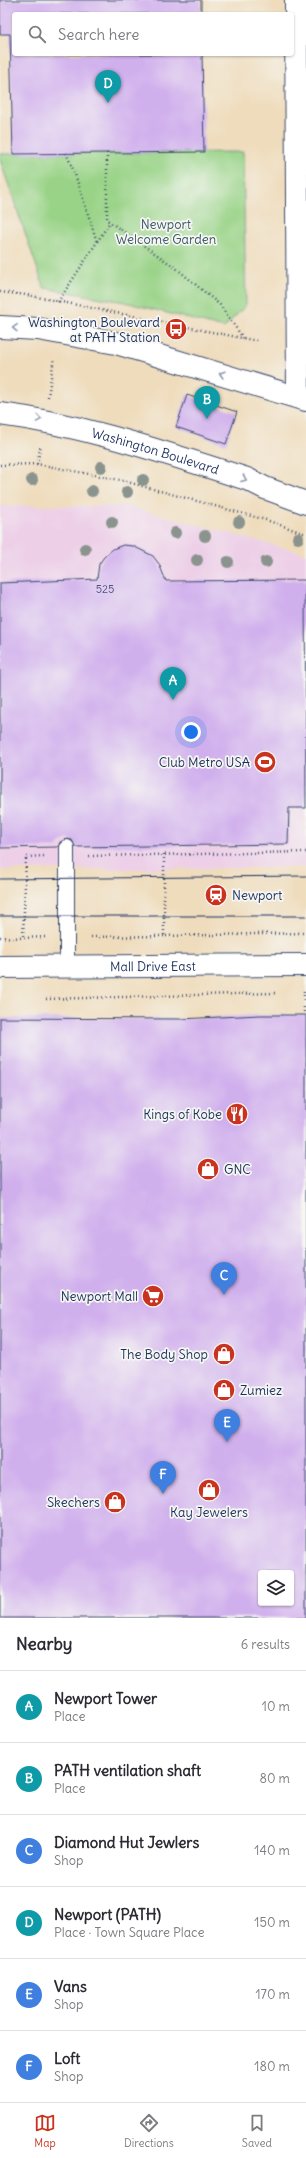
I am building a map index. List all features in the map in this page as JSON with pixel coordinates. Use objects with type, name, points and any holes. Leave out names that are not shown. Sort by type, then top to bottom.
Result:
[{"type":"street","points":[[0,327],[45,330],[116,343],[302,398],[296,0]]},
{"type":"street","name":"Washington Boulevard","points":[[0,414],[60,423],[107,434],[247,479],[265,488],[306,503]]},
{"type":"street","name":"Mall Drive East","points":[[0,967],[306,965]]},
{"type":"lane","points":[[66,967],[67,852]]},
{"type":"path","points":[[66,153],[75,174],[97,242]]},
{"type":"path","points":[[107,153],[107,220],[176,268],[220,305],[244,338]]},
{"type":"path","points":[[58,302],[110,222]]},
{"type":"path","points":[[0,292],[257,341]]},
{"type":"path","points":[[48,398],[55,356]]},
{"type":"path","points":[[37,464],[41,445]]},
{"type":"path","points":[[0,465],[37,464],[120,480],[266,520],[306,534]]},
{"type":"path","points":[[23,938],[26,856],[67,852],[164,854],[306,852]]},
{"type":"path","points":[[164,854],[164,936]]},
{"type":"path","points":[[91,937],[305,933],[303,938]]},
{"type":"path","points":[[0,938],[49,937]]},
{"type":"path","points":[[304,987],[304,1015]]},
{"type":"path","points":[[296,992],[304,992]]},
{"type":"path","points":[[46,999],[281,993]]},
{"type":"shaded area","points":[[0,506],[127,506],[306,554],[306,867],[0,870]]},
{"type":"green space","name":"Newport Welcome Garden","points":[[243,152],[246,305],[224,328],[125,302],[44,288],[0,160],[0,154]]},
{"type":"building","points":[[0,0],[201,0],[201,12],[12,12],[12,56],[202,56],[204,152],[13,154],[10,34],[0,34]]},
{"type":"building","points":[[187,395],[237,412],[226,444],[176,427]]},
{"type":"building","points":[[123,545],[133,546],[153,556],[159,564],[166,581],[305,580],[306,808],[289,808],[288,844],[75,847],[72,840],[67,839],[60,842],[58,847],[0,848],[0,583],[97,579],[99,564],[104,557],[113,549]]},
{"type":"building","name":"Newport Mall","points":[[260,1015],[306,1015],[306,1618],[0,1618],[0,1018],[180,1019]]},
{"type":"tram line","points":[[0,879],[306,876]]},
{"type":"tram line","points":[[0,916],[306,916]]},
{"type":"place","name":"Newport (PATH)","points":[[108,103]]},
{"type":"place","name":"Washington Boulevard at PATH Station","points":[[176,329]]},
{"type":"place","name":"PATH ventilation shaft","points":[[207,419]]},
{"type":"place","name":"Newport Tower","points":[[173,700]]},
{"type":"place","name":"Club Metro USA","points":[[265,762]]},
{"type":"place","name":"Newport","points":[[216,895]]},
{"type":"place","name":"Kings of Kobe","points":[[237,1114]]},
{"type":"place","name":"GNC","points":[[208,1169]]},
{"type":"place","name":"Diamond Hut Jewlers","points":[[224,1295]]},
{"type":"place","name":"Newport Mall","points":[[153,1296]]},
{"type":"place","name":"The Body Shop","points":[[224,1354]]},
{"type":"place","name":"Zumiez","points":[[224,1390]]},
{"type":"place","name":"Vans","points":[[227,1442]]},
{"type":"place","name":"Kay Jewelers","points":[[209,1490]]},
{"type":"place","name":"Loft","points":[[163,1494]]},
{"type":"place","name":"Skechers","points":[[115,1502]]}]
